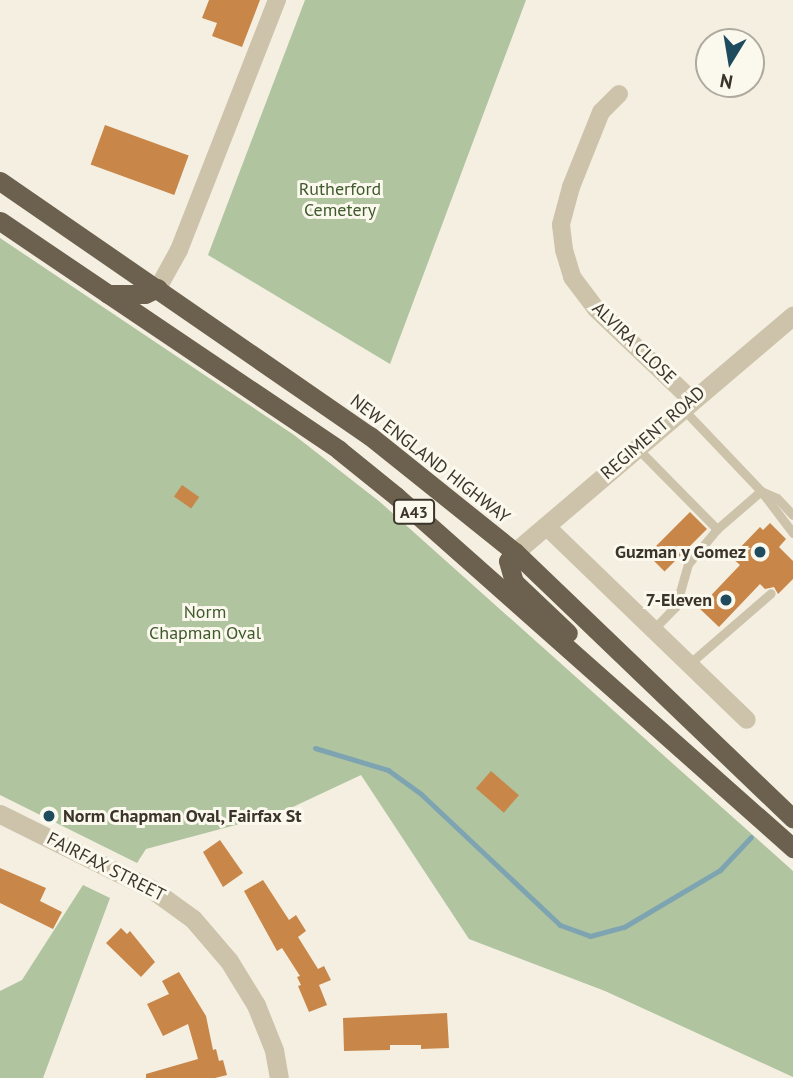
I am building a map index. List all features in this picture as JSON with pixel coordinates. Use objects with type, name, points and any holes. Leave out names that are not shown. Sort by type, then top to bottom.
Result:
[{"type":"highway","name":"NEW ENGLAND HIGHWAY","points":[[0,181],[370,436],[515,552],[793,819]]},
{"type":"highway","name":"A43","points":[[0,221],[339,450],[396,496],[793,848]]},
{"type":"highway","points":[[107,294],[129,295],[158,288]]},
{"type":"highway","points":[[515,552],[509,561],[514,582],[568,633],[587,668]]},
{"type":"street","points":[[158,288],[179,250],[277,0]]},
{"type":"street","name":"ALVIRA CLOSE","points":[[618,94],[595,124],[571,187],[561,225],[564,250],[572,277],[596,309],[687,403]]},
{"type":"street","name":"REGIMENT ROAD","points":[[515,552],[793,315]]},
{"type":"street","points":[[546,526],[747,720]]},
{"type":"street","name":"FAIRFAX STREET","points":[[0,814],[153,890],[193,919],[229,961],[256,1005],[274,1050],[279,1078]]},
{"type":"lane","points":[[687,403],[793,533]]},
{"type":"lane","points":[[636,448],[717,529]]},
{"type":"lane","points":[[761,491],[777,498],[793,515]]},
{"type":"lane","points":[[653,630],[676,606],[688,564],[717,529],[761,491]]},
{"type":"lane","points":[[689,664],[771,593]]},
{"type":"green space","name":"Rutherford Cemetery","points":[[305,0],[526,0],[390,364],[208,255]]},
{"type":"green space","name":"Norm Chapman Oval","points":[[0,238],[294,435],[380,502],[793,871],[793,1077],[605,991],[469,939],[361,775],[280,813],[146,849],[137,863],[0,795]]},
{"type":"green space","points":[[83,885],[110,898],[43,1078],[0,1078],[0,991],[22,980]]},
{"type":"building","points":[[209,0],[260,0],[242,47],[212,36],[217,23],[202,18]]},
{"type":"building","points":[[105,125],[189,155],[174,195],[91,164]]},
{"type":"building","points":[[182,485],[199,497],[191,509],[174,496]]},
{"type":"building","points":[[690,512],[707,529],[665,571],[648,554]]},
{"type":"building","points":[[770,523],[786,539],[779,547],[793,561],[793,579],[778,594],[774,587],[765,589],[760,584],[719,627],[699,608],[740,565],[731,557],[760,527],[763,530]]},
{"type":"building","points":[[491,771],[519,795],[504,813],[476,788]]},
{"type":"building","points":[[220,840],[243,873],[223,887],[203,852]]},
{"type":"building","points":[[0,868],[46,888],[40,901],[62,912],[53,929],[0,903]]},
{"type":"building","points":[[263,880],[289,920],[296,915],[306,931],[298,937],[318,969],[324,966],[331,980],[319,985],[327,1005],[309,1012],[298,986],[301,985],[297,977],[300,976],[282,948],[277,951],[244,891]]},
{"type":"building","points":[[121,928],[127,934],[130,931],[155,962],[141,977],[106,943]]},
{"type":"building","points":[[179,972],[206,1016],[213,1050],[216,1049],[219,1061],[223,1060],[227,1075],[215,1078],[146,1078],[146,1074],[198,1059],[188,1024],[163,1036],[147,1004],[169,994],[162,981]]},
{"type":"building","points":[[447,1013],[449,1048],[421,1049],[421,1045],[390,1045],[390,1050],[344,1051],[343,1018]]},
{"type":"waterway","points":[[315,748],[388,770],[421,794],[560,925],[590,936],[624,927],[720,870],[751,837]]},
{"type":"place","name":"Guzman y Gomez","points":[[760,552]]},
{"type":"place","name":"7-Eleven","points":[[726,600]]},
{"type":"place","name":"Norm Chapman Oval, Fairfax St","points":[[49,816]]}]
